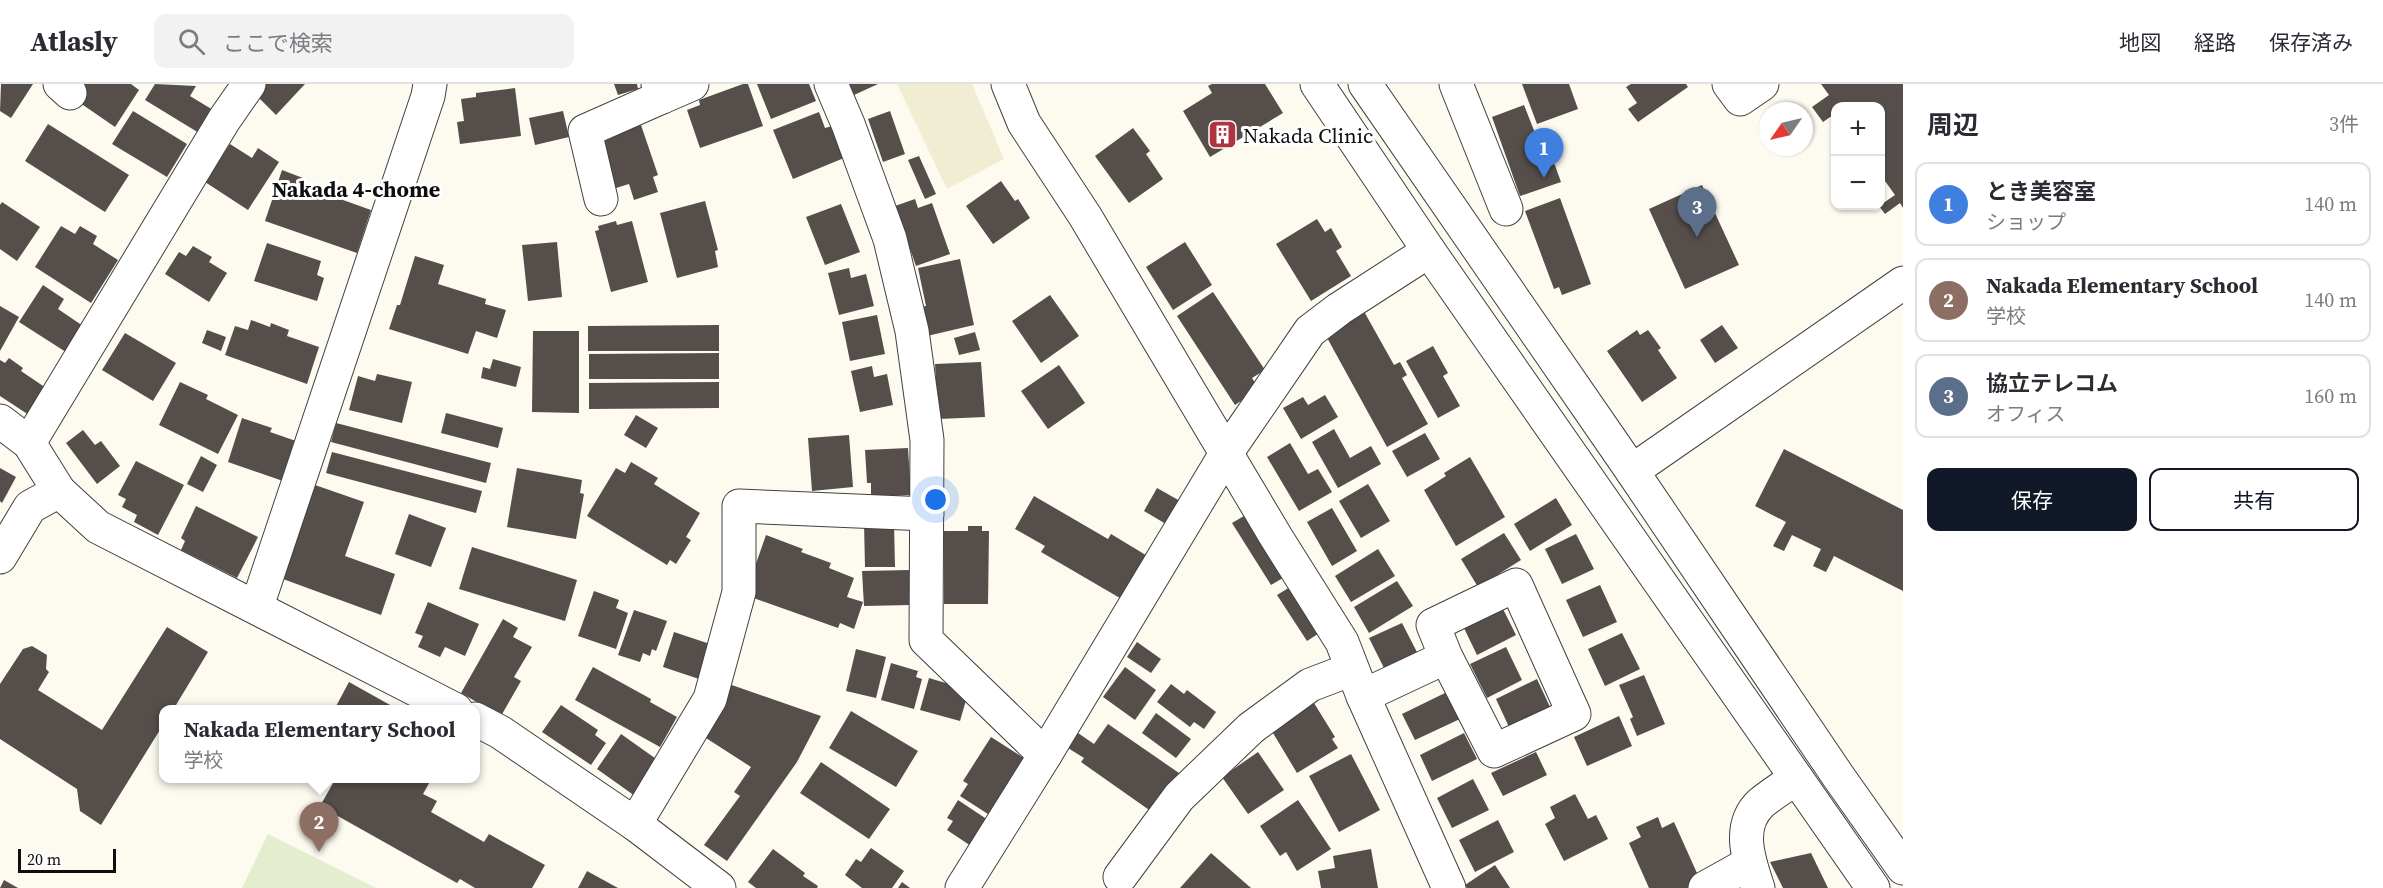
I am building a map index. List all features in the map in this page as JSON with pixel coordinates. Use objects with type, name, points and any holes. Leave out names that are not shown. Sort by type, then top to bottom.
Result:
[{"type":"street","points":[[29,443],[224,120],[249,84]]},
{"type":"street","points":[[257,606],[424,108],[430,84]]},
{"type":"street","points":[[601,199],[585,130],[660,90],[692,84]]},
{"type":"street","points":[[831,84],[890,239],[912,331],[927,440],[926,640],[1045,755]]},
{"type":"street","points":[[1008,84],[1024,123],[1085,216],[1143,317],[1342,642],[1357,682],[1449,888]]},
{"type":"street","points":[[1365,84],[1903,868]]},
{"type":"street","points":[[1456,84],[1506,209]]},
{"type":"street","points":[[1729,84],[1740,99],[1762,84]]},
{"type":"street","points":[[1329,88],[1429,250],[1874,888]]},
{"type":"street","points":[[962,888],[1045,755],[1227,452],[1310,331],[1429,250]]},
{"type":"street","points":[[1632,471],[1903,283]]},
{"type":"street","points":[[0,421],[29,443],[59,491],[98,527],[257,606],[446,705]]},
{"type":"street","points":[[0,557],[30,507],[59,491]]},
{"type":"street","points":[[635,824],[710,699],[739,592],[739,506],[927,514]]},
{"type":"street","points":[[1516,585],[1574,714],[1494,751],[1446,657],[1433,625],[1516,585]]},
{"type":"street","points":[[1120,877],[1179,797],[1251,728],[1310,685],[1357,682],[1446,657]]},
{"type":"street","points":[[480,722],[500,732],[635,824],[719,888]]},
{"type":"street","points":[[1705,888],[1754,876],[1746,843],[1750,816],[1760,804],[1796,778]]},
{"type":"shaded area","points":[[897,84],[972,84],[1004,159],[947,189]]},
{"type":"green space","points":[[268,834],[376,888],[242,888]]},
{"type":"building","points":[[1,84],[33,84],[11,118],[0,111]]},
{"type":"building","points":[[79,84],[131,84],[139,90],[115,127],[70,96]]},
{"type":"building","points":[[155,84],[196,86],[190,96],[213,110],[199,133],[145,100]]},
{"type":"building","points":[[265,84],[305,84],[276,115],[255,94]]},
{"type":"building","points":[[614,84],[637,84],[638,89],[618,95]]},
{"type":"building","points":[[748,84],[763,126],[700,148],[687,110],[700,105],[699,100]]},
{"type":"building","points":[[757,84],[809,84],[816,101],[771,119]]},
{"type":"building","points":[[849,84],[878,84],[854,95]]},
{"type":"building","name":"Nakada Clinic","points":[[1212,84],[1265,84],[1283,113],[1210,157],[1183,111],[1212,93],[1208,86]]},
{"type":"building","points":[[1522,84],[1569,84],[1578,109],[1537,124]]},
{"type":"building","points":[[1631,84],[1686,84],[1688,87],[1638,122],[1628,109],[1637,103],[1626,87]]},
{"type":"building","points":[[1821,84],[1903,84],[1903,208],[1900,203],[1885,214],[1882,210],[1885,210],[1885,202],[1895,195],[1885,181],[1885,102],[1831,102],[1831,116],[1823,122],[1813,106],[1829,95]]},
{"type":"building","points":[[515,88],[521,136],[460,144],[457,122],[464,121],[461,99],[476,97],[476,93]]},
{"type":"building","points":[[1524,105],[1537,138],[1544,135],[1561,182],[1520,196],[1492,117]]},
{"type":"building","points":[[133,111],[187,144],[167,177],[112,144]]},
{"type":"building","points":[[563,111],[569,137],[535,145],[529,118]]},
{"type":"building","points":[[890,111],[905,154],[883,162],[868,119]]},
{"type":"building","points":[[819,112],[825,128],[832,126],[844,158],[793,179],[773,130]]},
{"type":"building","points":[[48,124],[129,175],[105,212],[25,161]]},
{"type":"building","points":[[641,125],[658,175],[653,177],[658,192],[634,200],[629,184],[616,188],[600,139]]},
{"type":"building","points":[[1133,128],[1150,151],[1146,154],[1163,179],[1129,203],[1095,156]]},
{"type":"building","points":[[230,144],[252,158],[258,148],[279,162],[248,210],[205,182]]},
{"type":"building","points":[[919,156],[936,194],[925,199],[908,160]]},
{"type":"building","points":[[282,170],[303,178],[301,185],[371,210],[357,253],[265,221]]},
{"type":"building","points":[[1001,181],[1015,201],[1018,199],[1030,218],[993,244],[966,206]]},
{"type":"building","points":[[1702,185],[1739,265],[1685,289],[1649,209]]},
{"type":"building","points":[[1560,198],[1591,284],[1562,295],[1559,287],[1554,289],[1525,211]]},
{"type":"building","points":[[915,199],[918,208],[932,203],[950,254],[916,266],[895,206]]},
{"type":"building","points":[[705,201],[718,250],[715,251],[718,267],[677,278],[660,213]]},
{"type":"building","points":[[2,202],[40,227],[17,261],[0,249],[0,205]]},
{"type":"building","points":[[841,204],[860,252],[825,265],[806,217]]},
{"type":"building","points":[[1317,219],[1325,232],[1331,228],[1342,247],[1336,251],[1351,276],[1311,301],[1276,244]]},
{"type":"building","points":[[616,221],[617,225],[632,221],[648,282],[611,292],[595,231],[599,230],[598,226]]},
{"type":"building","points":[[61,226],[75,234],[80,226],[97,236],[93,244],[118,260],[91,303],[35,267]]},
{"type":"building","points":[[557,242],[562,297],[528,301],[522,245]]},
{"type":"building","points":[[1185,242],[1212,285],[1173,310],[1146,267]]},
{"type":"building","points":[[267,243],[321,261],[317,275],[324,278],[317,301],[254,281]]},
{"type":"building","points":[[193,246],[212,257],[209,262],[227,273],[209,302],[165,274],[179,252],[186,256]]},
{"type":"building","points":[[415,256],[444,265],[438,284],[486,299],[485,304],[506,310],[497,338],[476,331],[468,354],[389,329],[397,305],[400,305]]},
{"type":"building","points":[[960,259],[974,325],[927,336],[921,307],[926,306],[918,268]]},
{"type":"building","points":[[849,268],[851,278],[866,274],[874,306],[839,315],[828,273]]},
{"type":"building","points":[[43,285],[64,299],[58,309],[86,328],[69,354],[19,322]]},
{"type":"building","points":[[1213,292],[1265,370],[1252,378],[1259,389],[1235,405],[1177,316]]},
{"type":"building","points":[[1050,295],[1079,336],[1041,363],[1012,321]]},
{"type":"building","points":[[0,306],[19,317],[0,351]]},
{"type":"building","points":[[1361,306],[1394,365],[1400,362],[1407,375],[1402,378],[1428,424],[1387,447],[1325,334]]},
{"type":"building","points":[[877,315],[885,354],[850,361],[842,322]]},
{"type":"building","points":[[251,320],[270,327],[271,323],[289,330],[287,336],[319,347],[307,384],[225,355],[235,326],[248,330]]},
{"type":"building","points":[[719,325],[719,351],[588,351],[588,326]]},
{"type":"building","points":[[1722,325],[1738,348],[1715,363],[1700,340]]},
{"type":"building","points":[[207,330],[226,337],[221,351],[202,343]]},
{"type":"building","points":[[1637,330],[1640,335],[1648,330],[1661,348],[1658,350],[1677,378],[1642,402],[1607,351]]},
{"type":"building","points":[[533,331],[579,331],[579,413],[532,412]]},
{"type":"building","points":[[975,332],[980,350],[959,355],[954,338]]},
{"type":"building","points":[[125,333],[176,363],[153,401],[102,370]]},
{"type":"building","points":[[1433,346],[1448,373],[1443,376],[1460,406],[1438,418],[1406,361]]},
{"type":"building","points":[[719,353],[719,379],[589,379],[589,354]]},
{"type":"building","points":[[9,358],[23,368],[21,371],[49,390],[32,417],[0,396],[0,360],[5,363]]},
{"type":"building","points":[[493,359],[521,367],[516,387],[481,378],[483,367],[490,369]]},
{"type":"building","points":[[981,362],[985,417],[938,419],[935,364]]},
{"type":"building","points":[[1059,365],[1085,403],[1048,429],[1021,391]]},
{"type":"building","points":[[872,366],[874,377],[887,374],[893,405],[860,412],[851,371]]},
{"type":"building","points":[[377,374],[412,382],[402,423],[349,410],[358,376],[375,381]]},
{"type":"building","points":[[180,382],[208,395],[206,399],[238,415],[218,454],[159,425]]},
{"type":"building","points":[[719,382],[719,408],[589,409],[589,383]]},
{"type":"building","points":[[1325,395],[1338,417],[1301,439],[1283,408],[1303,397],[1308,405]]},
{"type":"building","points":[[446,413],[503,428],[498,448],[441,433]]},
{"type":"building","points":[[636,415],[658,428],[646,448],[624,435]]},
{"type":"building","points":[[242,418],[272,428],[270,432],[296,441],[283,481],[228,462]]},
{"type":"building","points":[[336,423],[491,463],[486,483],[331,442]]},
{"type":"building","points":[[1334,429],[1350,458],[1371,446],[1381,464],[1338,488],[1312,442]]},
{"type":"building","points":[[83,430],[95,445],[101,441],[120,466],[97,484],[66,443]]},
{"type":"building","points":[[1425,433],[1440,459],[1407,477],[1392,451]]},
{"type":"building","points":[[849,435],[853,487],[812,491],[808,438]]},
{"type":"building","points":[[1290,443],[1308,474],[1318,469],[1332,492],[1299,511],[1267,457]]},
{"type":"building","points":[[908,448],[911,495],[871,497],[871,483],[867,483],[865,450]]},
{"type":"building","points":[[1784,449],[1903,510],[1903,591],[1834,556],[1826,572],[1813,566],[1821,549],[1792,535],[1784,551],[1773,546],[1786,522],[1755,506]]},
{"type":"building","points":[[332,452],[482,491],[476,513],[326,473]]},
{"type":"building","points":[[201,456],[217,465],[203,492],[187,484]]},
{"type":"building","points":[[1470,457],[1505,517],[1456,546],[1424,490],[1446,476],[1444,473]]},
{"type":"building","points":[[136,461],[184,485],[158,535],[134,522],[137,515],[122,507],[126,499],[118,495]]},
{"type":"building","points":[[631,462],[658,478],[654,484],[700,513],[686,537],[691,540],[676,564],[670,560],[667,565],[587,516],[616,468],[625,473]]},
{"type":"building","points":[[0,468],[16,477],[2,503],[0,501]]},
{"type":"building","points":[[517,468],[582,480],[580,493],[584,494],[576,539],[507,527]]},
{"type":"building","points":[[1368,484],[1390,521],[1361,538],[1339,501]]},
{"type":"building","points":[[315,485],[364,502],[345,556],[395,574],[381,615],[283,579]]},
{"type":"building","points":[[1157,488],[1180,501],[1166,524],[1144,511]]},
{"type":"building","points":[[1034,496],[1108,539],[1111,534],[1149,557],[1125,601],[1041,552],[1045,546],[1015,529]]},
{"type":"building","points":[[1556,498],[1572,525],[1530,551],[1514,524]]},
{"type":"building","points":[[196,506],[258,537],[237,578],[181,550],[185,541],[181,538]]},
{"type":"building","points":[[1332,508],[1357,551],[1332,566],[1307,522]]},
{"type":"building","points":[[1249,513],[1288,575],[1271,585],[1232,523]]},
{"type":"building","points":[[409,514],[446,528],[431,567],[395,554]]},
{"type":"building","points":[[864,523],[894,523],[895,567],[865,567]]},
{"type":"building","points":[[968,526],[982,526],[982,531],[989,531],[988,604],[944,604],[944,531],[968,531]]},
{"type":"building","points":[[1504,533],[1521,560],[1478,587],[1461,559]]},
{"type":"building","points":[[1576,534],[1594,569],[1562,584],[1545,549]]},
{"type":"building","points":[[766,535],[803,549],[801,552],[831,563],[829,568],[854,578],[847,597],[863,602],[854,629],[840,623],[838,628],[745,595]]},
{"type":"building","points":[[472,547],[577,580],[565,621],[459,589]]},
{"type":"building","points":[[1378,549],[1395,576],[1351,602],[1335,576]]},
{"type":"building","points":[[910,570],[911,605],[864,606],[862,571]]},
{"type":"building","points":[[1397,581],[1413,606],[1369,633],[1354,607]]},
{"type":"building","points":[[1295,584],[1324,630],[1307,641],[1277,595]]},
{"type":"building","points":[[1600,585],[1617,622],[1583,637],[1566,600]]},
{"type":"building","points":[[594,591],[619,600],[616,608],[628,613],[616,649],[578,636]]},
{"type":"building","points":[[428,602],[479,624],[465,656],[445,647],[440,657],[418,647],[423,636],[415,633]]},
{"type":"building","points":[[1502,607],[1516,635],[1477,655],[1463,626]]},
{"type":"building","points":[[634,610],[667,621],[656,651],[652,649],[650,656],[643,653],[640,662],[618,655]]},
{"type":"building","points":[[503,619],[518,628],[513,637],[532,647],[514,677],[521,681],[501,716],[461,693]]},
{"type":"building","points":[[1402,623],[1420,658],[1387,674],[1369,638]]},
{"type":"building","points":[[167,627],[208,652],[176,705],[159,705],[159,731],[101,825],[80,811],[77,789],[0,739],[0,684],[23,649],[32,646],[47,655],[46,669],[49,672],[38,690],[102,730]]},
{"type":"building","points":[[674,632],[710,644],[699,679],[663,667]]},
{"type":"building","points":[[1622,633],[1640,669],[1605,686],[1588,649]]},
{"type":"building","points":[[1137,642],[1161,659],[1151,673],[1127,657]]},
{"type":"building","points":[[1506,647],[1522,680],[1487,698],[1470,664]]},
{"type":"building","points":[[856,649],[886,657],[876,698],[846,691]]},
{"type":"building","points":[[891,663],[918,671],[916,677],[922,679],[914,709],[881,700]]},
{"type":"building","points":[[593,667],[651,699],[650,702],[677,717],[660,747],[575,700]]},
{"type":"building","points":[[1125,667],[1156,690],[1135,720],[1103,697]]},
{"type":"building","points":[[1644,675],[1665,724],[1637,736],[1630,719],[1633,717],[1619,685]]},
{"type":"building","points":[[929,678],[969,690],[960,721],[920,710]]},
{"type":"building","points":[[1537,679],[1550,707],[1509,727],[1496,699]]},
{"type":"building","points":[[349,682],[390,705],[337,705]]},
{"type":"building","points":[[726,683],[821,716],[797,762],[727,861],[704,845],[740,796],[734,792],[751,767],[706,738]]},
{"type":"building","points":[[1171,684],[1184,694],[1187,690],[1216,712],[1204,729],[1194,722],[1190,727],[1157,702]]},
{"type":"building","points":[[1447,692],[1460,719],[1415,740],[1402,714]]},
{"type":"building","points":[[1314,703],[1335,737],[1332,739],[1338,748],[1297,773],[1273,733],[1277,730],[1275,727]]},
{"type":"building","points":[[561,705],[598,730],[595,735],[606,743],[591,765],[542,732]]},
{"type":"building","points":[[851,711],[918,751],[896,787],[829,748]]},
{"type":"building","points":[[1156,713],[1191,739],[1176,758],[1142,733]]},
{"type":"building","points":[[1619,716],[1632,746],[1587,766],[1574,737]]},
{"type":"building","points":[[1108,724],[1179,773],[1152,812],[1081,762],[1084,758],[1068,748],[1078,733],[1094,744]]},
{"type":"building","points":[[1464,733],[1477,759],[1432,781],[1420,755]]},
{"type":"building","points":[[621,734],[659,761],[635,796],[597,769]]},
{"type":"building","points":[[991,737],[1027,760],[991,816],[960,796],[968,784],[963,781]]},
{"type":"building","points":[[1258,752],[1284,790],[1248,814],[1222,777]]},
{"type":"building","points":[[1536,752],[1547,775],[1503,796],[1491,773]]},
{"type":"building","points":[[1351,754],[1380,810],[1339,832],[1309,776]]},
{"type":"building","points":[[821,762],[890,809],[869,839],[800,793]]},
{"type":"building","points":[[1473,779],[1489,810],[1452,828],[1437,798]]},
{"type":"building","points":[[333,783],[429,783],[423,794],[437,801],[431,812],[484,842],[489,834],[545,865],[532,888],[475,888],[460,879],[457,883],[320,806]]},
{"type":"building","points":[[1575,794],[1588,819],[1596,815],[1608,839],[1564,861],[1545,824],[1555,818],[1550,807]]},
{"type":"building","points":[[958,800],[991,822],[974,848],[947,830],[953,821],[947,818]]},
{"type":"building","points":[[1298,800],[1331,849],[1297,871],[1286,852],[1280,856],[1260,826]]},
{"type":"building","points":[[1658,817],[1662,828],[1674,822],[1701,882],[1688,888],[1649,888],[1629,843],[1641,837],[1636,827]]},
{"type":"building","points":[[1498,820],[1514,852],[1475,872],[1459,840]]},
{"type":"building","points":[[871,848],[904,871],[892,888],[862,888],[845,875],[856,859],[861,862]]},
{"type":"building","points":[[773,849],[805,873],[803,876],[818,886],[817,888],[756,888],[748,882]]},
{"type":"building","points":[[1371,849],[1378,888],[1321,888],[1318,871],[1335,868],[1333,856]]},
{"type":"building","points":[[1211,853],[1251,888],[1180,888]]},
{"type":"building","points":[[1811,853],[1828,888],[1783,888],[1770,862]]},
{"type":"building","points":[[1495,865],[1510,888],[1467,888],[1465,885]]},
{"type":"building","points":[[587,871],[618,888],[578,888]]},
{"type":"building","points":[[4,880],[18,888],[0,888]]},
{"type":"building","points":[[902,882],[910,888],[898,888]]},
{"type":"place","name":"Nakada Clinic","points":[[1222,135]]},
{"type":"place","name":"とき美容室","points":[[1544,178]]},
{"type":"place","name":"協立テレコム","points":[[1697,237]]},
{"type":"place","name":"Nakada Elementary School","points":[[319,852]]},
{"type":"district","name":"Nakada 4-chome","points":[[356,189]]}]
